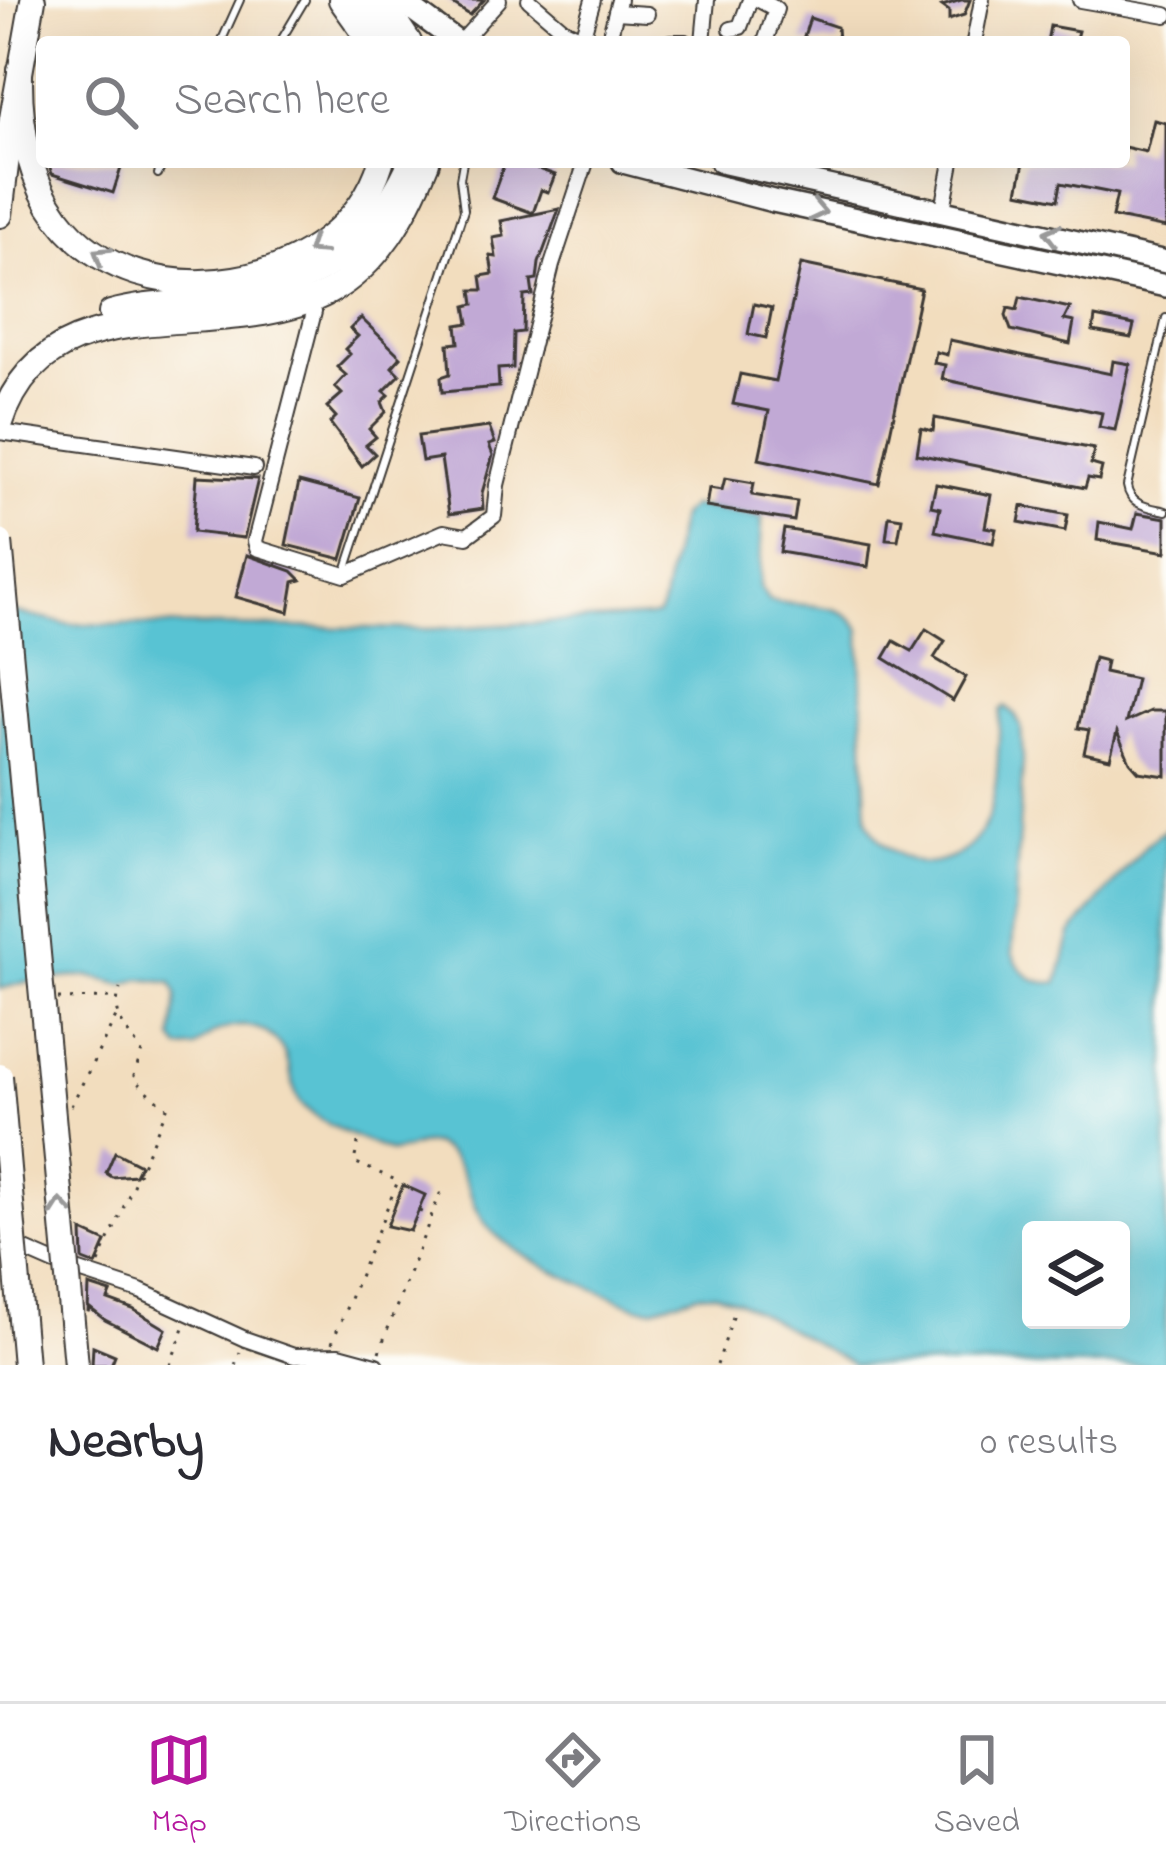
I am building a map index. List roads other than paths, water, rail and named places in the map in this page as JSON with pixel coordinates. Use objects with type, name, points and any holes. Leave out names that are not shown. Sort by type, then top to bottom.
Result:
[{"type":"highway","points":[[0,215],[33,0]]},
{"type":"highway","points":[[343,0],[367,36]]},
{"type":"highway","points":[[372,0],[403,36]]},
{"type":"highway","points":[[20,70],[23,135],[44,196],[59,220],[102,258],[128,271],[156,278],[212,280],[274,269],[328,240],[368,193],[378,168]]},
{"type":"highway","points":[[75,338],[97,320],[123,310],[259,295],[308,279],[368,232],[408,168]]},
{"type":"highway","points":[[0,429],[25,377],[56,348],[75,338],[115,326],[274,312],[333,290],[382,246],[413,198],[426,168]]},
{"type":"highway","points":[[0,542],[76,1365]]},
{"type":"highway","points":[[0,1076],[25,1365]]},
{"type":"main road","points":[[343,0],[397,36]]},
{"type":"main road","points":[[400,0],[451,36]]},
{"type":"main road","points":[[645,168],[754,197],[1166,286]]},
{"type":"main road","points":[[772,168],[1166,262]]},
{"type":"street","points":[[465,36],[499,0]]},
{"type":"street","points":[[587,36],[593,0]]},
{"type":"street","points":[[702,36],[700,17],[707,0]]},
{"type":"street","points":[[731,29],[740,27],[750,0]]},
{"type":"street","points":[[759,0],[776,9],[767,36]]},
{"type":"street","points":[[975,36],[982,0]]},
{"type":"street","points":[[1089,1],[1166,15]]},
{"type":"street","points":[[539,3],[561,26]]},
{"type":"street","points":[[610,36],[618,6],[647,14]]},
{"type":"street","points":[[314,312],[255,541],[259,549],[345,575],[444,532],[467,536],[494,516],[497,485],[552,265],[584,168]]},
{"type":"street","points":[[943,209],[951,168]]},
{"type":"street","points":[[0,429],[254,468]]},
{"type":"street","points":[[0,1239],[294,1356],[339,1355],[375,1365]]},
{"type":"lane","points":[[223,36],[241,0]]},
{"type":"lane","points":[[284,36],[305,0]]},
{"type":"lane","points":[[158,174],[161,168]]},
{"type":"lane","points":[[345,575],[464,210],[462,168]]},
{"type":"lane","points":[[1166,318],[1127,486],[1136,502],[1166,511]]},
{"type":"water","points":[[691,506],[762,518],[760,587],[768,600],[832,609],[844,613],[860,630],[867,819],[886,846],[916,862],[953,857],[982,831],[994,793],[1001,710],[1005,707],[1015,715],[1021,727],[1023,760],[1012,953],[1029,977],[1058,982],[1071,934],[1146,845],[1166,829],[1166,1365],[854,1365],[715,1293],[653,1308],[637,1307],[555,1272],[497,1236],[478,1213],[459,1168],[445,1150],[424,1144],[391,1152],[319,1119],[301,1103],[283,1050],[263,1031],[228,1028],[195,1048],[180,1049],[173,1039],[177,995],[172,983],[140,979],[124,985],[88,976],[33,980],[0,989],[0,609],[67,624],[429,629],[649,617],[658,615],[680,516]]}]
